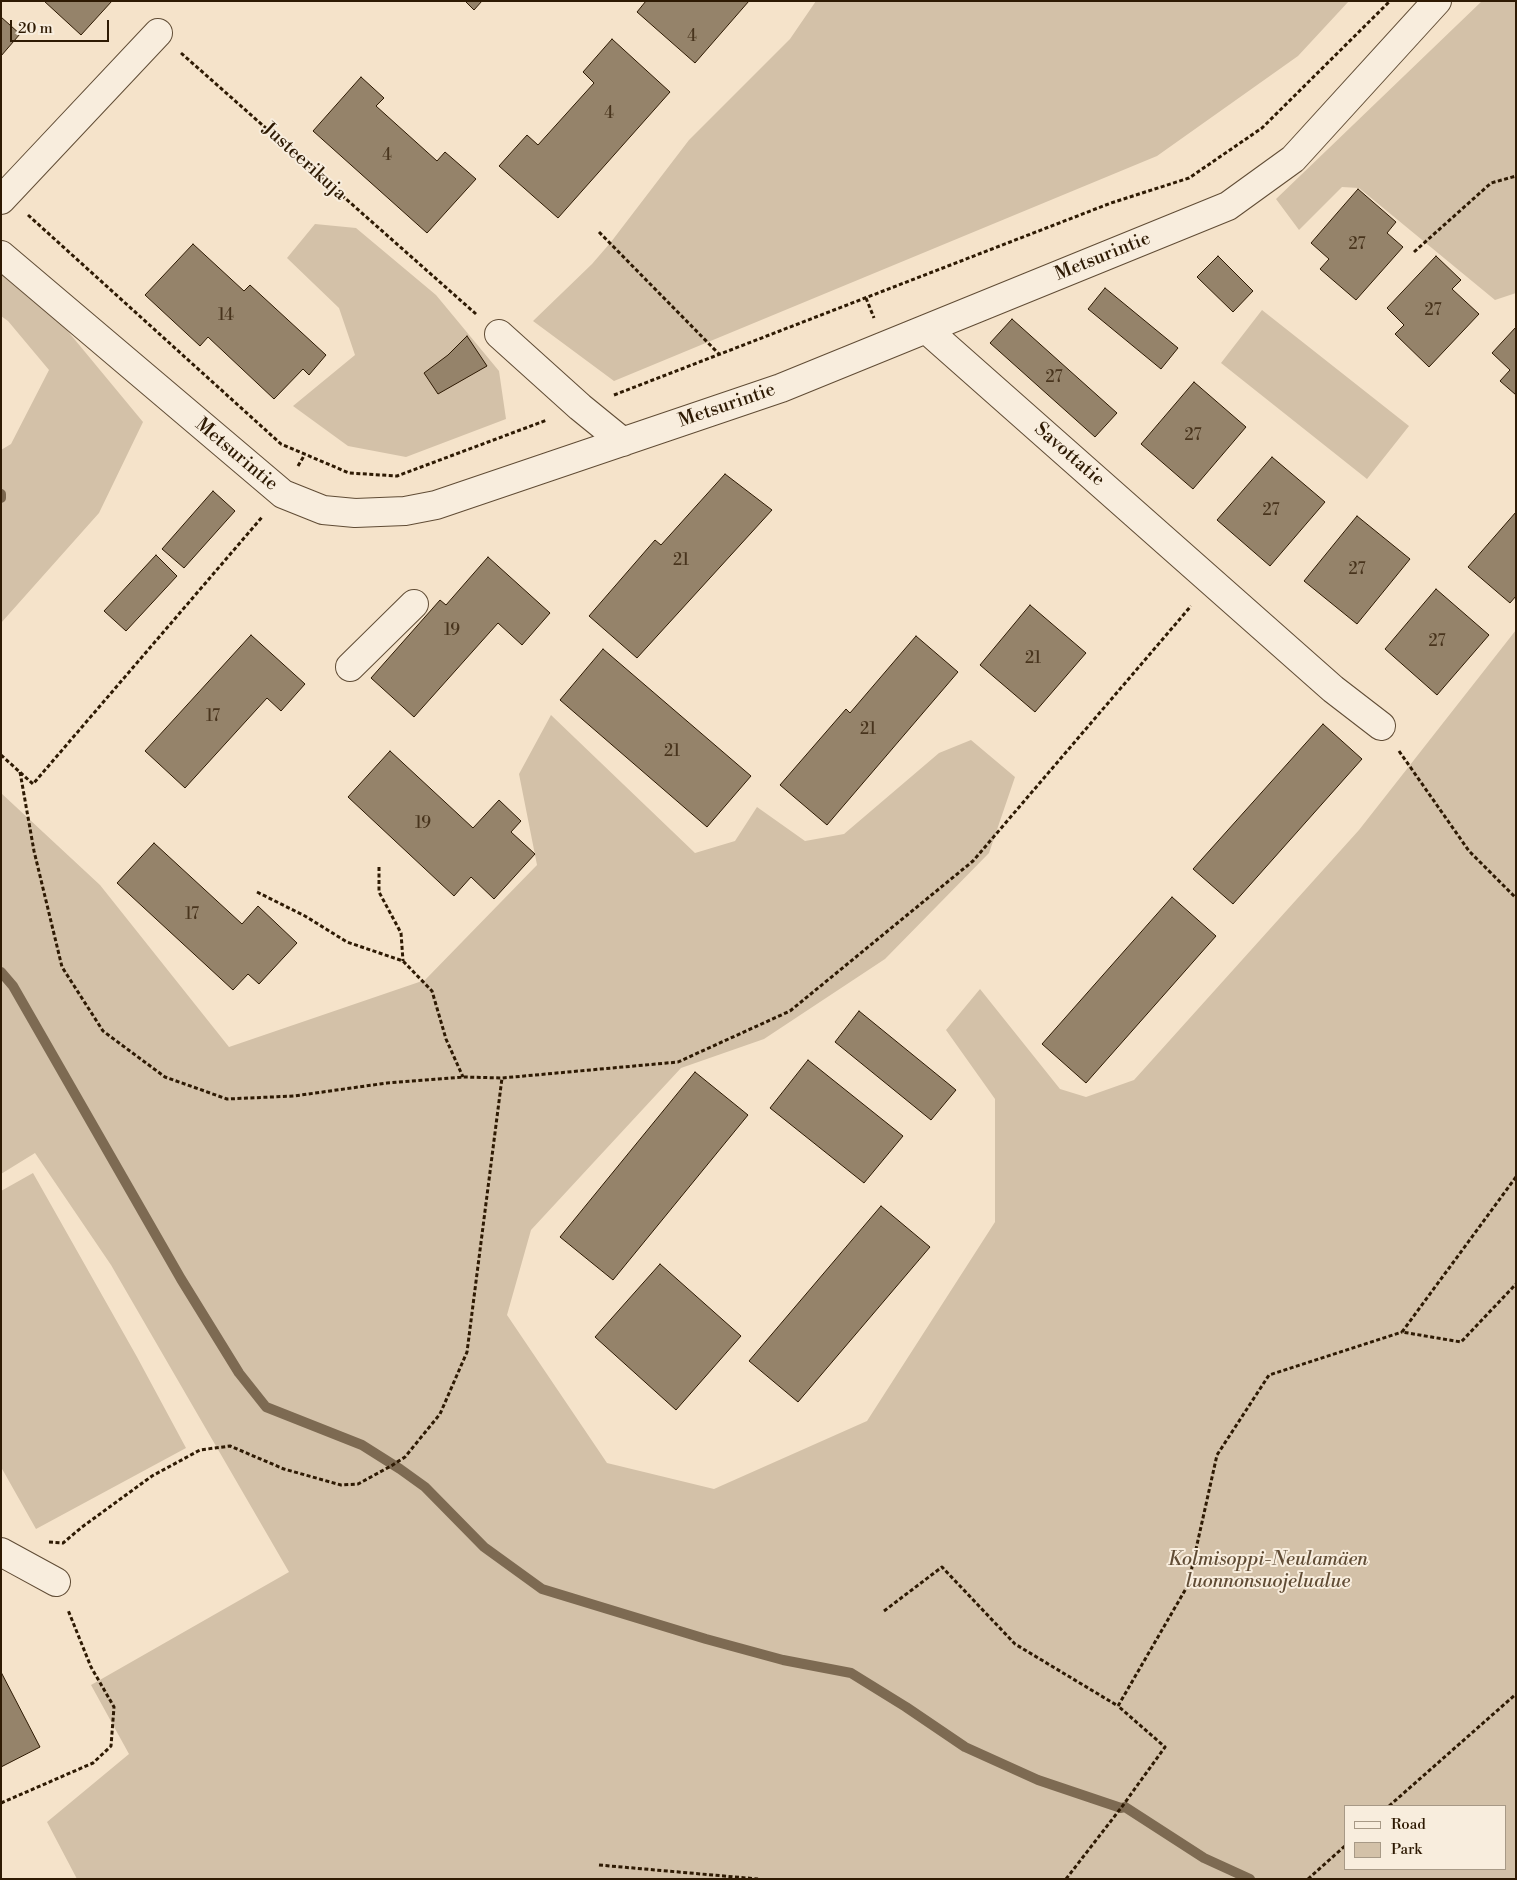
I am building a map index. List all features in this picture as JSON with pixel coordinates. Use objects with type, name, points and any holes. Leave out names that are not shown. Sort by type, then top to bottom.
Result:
[{"type":"street","name":"Metsurintie","points":[[1,255],[283,494],[323,510],[355,513],[404,511],[436,505],[780,388],[1228,206],[1293,159],[1437,1]]},
{"type":"street","points":[[3,197],[158,33]]},
{"type":"street","name":"Savottatie","points":[[926,329],[1334,689],[1381,726]]},
{"type":"street","points":[[499,334],[580,407],[623,442]]},
{"type":"street","points":[[350,667],[414,604]]},
{"type":"street","points":[[1,1552],[56,1582]]},
{"type":"path","points":[[3,197],[281,444],[349,473],[397,476],[720,355],[1111,203],[1189,178],[1262,128],[1390,1]]},
{"type":"path","name":"Justeerikuja","points":[[158,33],[499,334]]},
{"type":"path","points":[[1414,252],[1491,183],[1516,176]]},
{"type":"path","points":[[599,232],[720,355]]},
{"type":"path","points":[[1,754],[34,784],[283,494]]},
{"type":"path","points":[[20,772],[34,851],[62,967],[104,1031],[165,1077],[227,1099],[294,1096],[387,1083],[463,1077],[502,1078],[678,1062],[790,1011],[973,861],[1192,605]]},
{"type":"path","points":[[1381,726],[1469,851],[1516,898]]},
{"type":"path","points":[[379,867],[379,892],[401,933],[403,961]]},
{"type":"path","points":[[257,892],[305,916],[347,942],[403,961],[432,991],[446,1039],[463,1077]]},
{"type":"path","points":[[42,1541],[62,1543],[152,1476],[200,1450],[230,1446],[284,1469],[341,1485],[358,1484],[404,1457],[440,1414],[467,1352],[502,1078]]},
{"type":"path","points":[[1402,1332],[1516,1177]]},
{"type":"path","points":[[1118,1706],[1188,1585],[1217,1455],[1268,1375],[1402,1332],[1462,1342],[1516,1284]]},
{"type":"path","points":[[884,1611],[942,1567],[1015,1644],[1118,1706],[1165,1747],[1066,1879]]},
{"type":"path","points":[[1,1803],[93,1763],[111,1746],[114,1707],[91,1667]]},
{"type":"path","points":[[1391,1805],[1516,1694]]},
{"type":"path","points":[[1308,1879],[1344,1847]]},
{"type":"path","points":[[599,1865],[758,1879]]},
{"type":"green space","points":[[816,1],[1349,1],[1298,56],[1157,156],[614,381],[533,321],[592,264],[689,140],[790,39]]},
{"type":"green space","points":[[1482,1],[1516,1],[1516,293],[1495,300],[1359,188],[1342,187],[1299,230],[1276,199]]},
{"type":"green space","points":[[315,224],[356,228],[436,295],[499,371],[506,419],[406,457],[348,446],[293,406],[355,355],[339,308],[287,258]]},
{"type":"green space","points":[[1,267],[37,294],[143,422],[99,513],[1,623],[1,450],[11,444],[49,370],[8,321],[1,316]]},
{"type":"green space","points":[[1262,310],[1409,426],[1367,479],[1221,363]]},
{"type":"green space","name":"Kolmisoppi-Neulamäen luonnonsuojelualue","points":[[1516,630],[1516,1879],[77,1879],[47,1822],[129,1754],[91,1685],[289,1572],[111,1265],[35,1153],[1,1174],[1,793],[100,885],[229,1047],[425,980],[537,865],[519,774],[551,715],[695,853],[735,841],[757,807],[805,841],[844,834],[939,753],[971,740],[1015,777],[989,853],[885,959],[764,1039],[681,1068],[531,1230],[507,1315],[607,1463],[714,1489],[867,1421],[995,1222],[995,1099],[946,1030],[980,989],[1060,1089],[1086,1097],[1134,1080],[1359,830]]},
{"type":"green space","points":[[33,1173],[186,1448],[36,1529],[1,1467],[1,1191]]},
{"type":"building","points":[[44,1],[112,1],[81,35]]},
{"type":"building","points":[[465,1],[482,1],[474,10]]},
{"type":"building","points":[[646,1],[749,1],[695,63],[637,12]]},
{"type":"building","points":[[1,17],[20,34],[1,56]]},
{"type":"building","points":[[612,39],[670,92],[558,218],[499,166],[527,135],[538,145],[594,83],[583,72]]},
{"type":"building","points":[[361,77],[384,98],[376,106],[437,161],[445,152],[476,179],[427,233],[313,131]]},
{"type":"building","points":[[1358,189],[1396,222],[1387,233],[1403,247],[1356,300],[1320,269],[1329,259],[1311,243]]},
{"type":"building","points":[[193,244],[244,291],[250,285],[326,355],[309,375],[303,369],[274,399],[208,337],[200,346],[145,295]]},
{"type":"building","points":[[1218,256],[1253,291],[1233,312],[1197,277]]},
{"type":"building","points":[[1436,256],[1461,280],[1452,289],[1479,314],[1429,367],[1395,334],[1404,325],[1387,308]]},
{"type":"building","points":[[1105,288],[1178,348],[1161,369],[1088,309]]},
{"type":"building","points":[[1012,319],[1117,413],[1095,437],[990,343]]},
{"type":"building","points":[[1516,327],[1516,395],[1500,381],[1510,370],[1492,353]]},
{"type":"building","points":[[467,336],[487,366],[438,394],[424,373],[448,355]]},
{"type":"building","points":[[1194,382],[1246,427],[1193,489],[1141,444]]},
{"type":"building","points":[[1272,457],[1325,502],[1270,566],[1217,520]]},
{"type":"building","points":[[725,474],[772,510],[637,658],[589,616],[655,540],[661,545]]},
{"type":"building","points":[[213,491],[235,511],[184,568],[162,549]]},
{"type":"building","points":[[1516,512],[1516,596],[1510,603],[1468,567]]},
{"type":"building","points":[[1357,516],[1410,559],[1357,624],[1304,581]]},
{"type":"building","points":[[156,555],[177,576],[126,631],[104,611]]},
{"type":"building","points":[[488,557],[550,613],[522,645],[498,623],[414,717],[371,678],[440,600],[446,605]]},
{"type":"building","points":[[1436,589],[1489,635],[1437,695],[1385,649]]},
{"type":"building","points":[[1030,605],[1086,653],[1035,712],[980,665]]},
{"type":"building","points":[[251,635],[305,684],[281,711],[267,698],[185,788],[145,751]]},
{"type":"building","points":[[916,636],[958,672],[827,825],[780,785],[846,709],[850,713]]},
{"type":"building","points":[[603,649],[751,776],[707,827],[560,700]]},
{"type":"building","points":[[1323,724],[1362,759],[1233,904],[1193,869]]},
{"type":"building","points":[[390,751],[473,828],[499,800],[521,821],[511,832],[535,854],[494,899],[471,877],[454,896],[348,797]]},
{"type":"building","points":[[154,843],[242,924],[258,906],[297,943],[259,984],[248,974],[233,990],[117,883]]},
{"type":"building","points":[[1172,897],[1216,936],[1086,1083],[1042,1044]]},
{"type":"building","points":[[859,1011],[956,1090],[931,1120],[835,1042]]},
{"type":"building","points":[[808,1060],[903,1136],[864,1183],[770,1108]]},
{"type":"building","points":[[695,1072],[748,1115],[613,1280],[560,1237]]},
{"type":"building","points":[[881,1206],[930,1247],[798,1402],[749,1361]]},
{"type":"building","points":[[660,1264],[741,1336],[676,1410],[595,1337]]},
{"type":"building","points":[[1,1672],[40,1747],[1,1767]]},
{"type":"waterway","points":[[1,972],[13,986],[181,1279],[239,1373],[266,1407],[362,1445],[400,1469],[425,1487],[484,1547],[542,1589],[706,1639],[783,1660],[851,1673],[965,1747],[1038,1780],[1121,1808],[1125,1807],[1204,1858],[1250,1879]]}]
